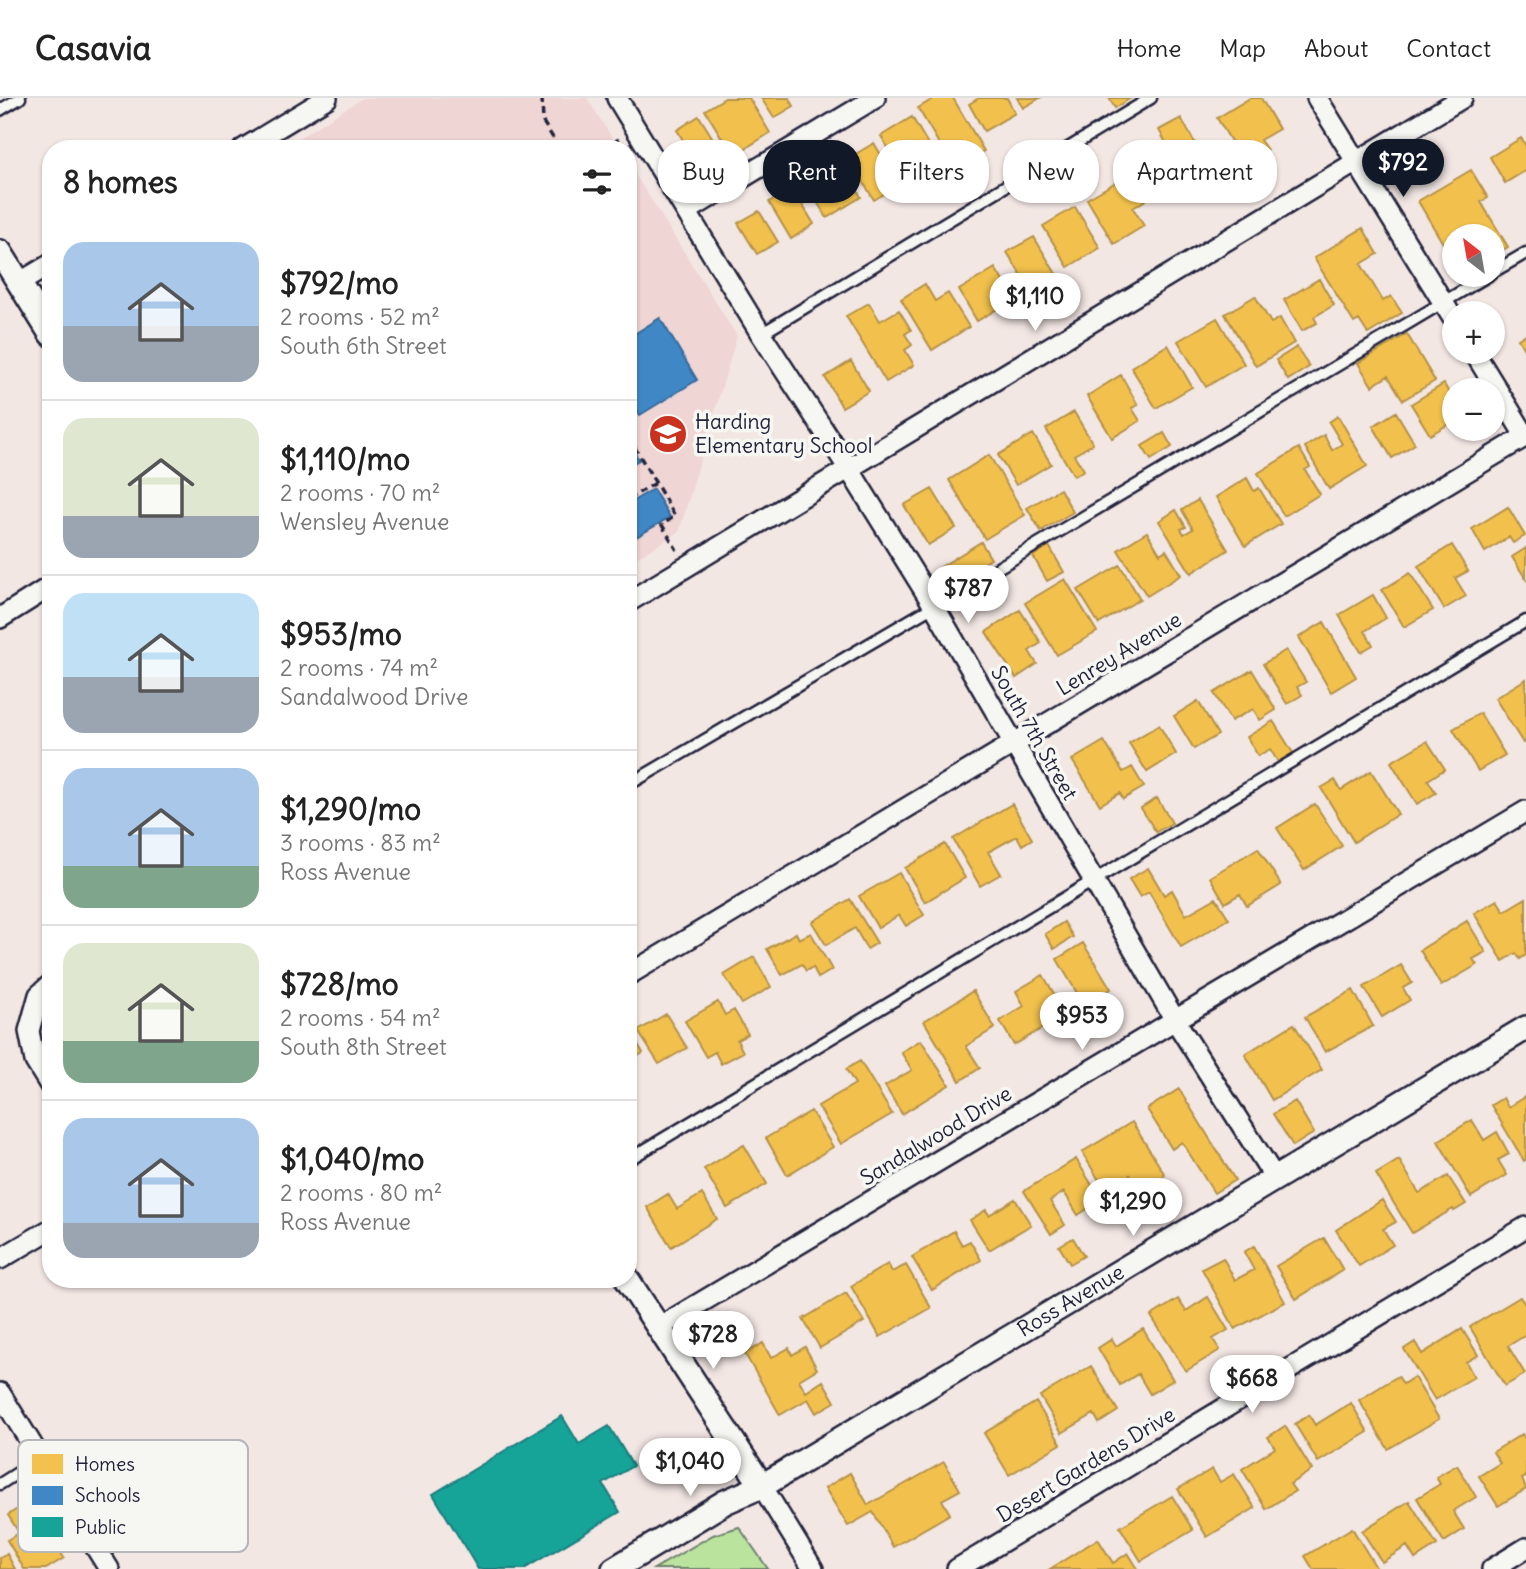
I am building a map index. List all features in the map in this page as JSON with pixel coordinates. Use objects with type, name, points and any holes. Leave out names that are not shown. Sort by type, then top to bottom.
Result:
[{"type":"street","points":[[258,140],[327,98]]},
{"type":"street","points":[[687,211],[875,98]]},
{"type":"street","points":[[1317,98],[1442,301]]},
{"type":"street","points":[[637,597],[1462,98]]},
{"type":"street","name":"South 7th Street","points":[[623,100],[761,334],[934,606],[1175,1020],[1275,1178]]},
{"type":"street","points":[[42,265],[7,269],[42,321]]},
{"type":"street","points":[[1481,364],[1526,436]]},
{"type":"street","name":"Lenrey Avenue","points":[[637,970],[1526,436]]},
{"type":"street","points":[[2,613],[42,591]]},
{"type":"street","name":"Sandalwood Drive","points":[[658,1328],[1526,811]]},
{"type":"street","points":[[42,997],[29,1031],[35,1061],[42,1072]]},
{"type":"street","name":"Ross Avenue","points":[[614,1569],[724,1502],[762,1486],[1526,1028]]},
{"type":"street","name":"Desert Gardens Drive","points":[[957,1569],[1526,1227]]},
{"type":"street","points":[[0,1259],[42,1234]]},
{"type":"street","points":[[633,1288],[814,1569]]},
{"type":"street","points":[[0,1393],[30,1440]]},
{"type":"street","points":[[1492,1569],[1526,1548]]},
{"type":"street","points":[[99,1552],[109,1569]]},
{"type":"lane","points":[[0,110],[20,98]]},
{"type":"lane","points":[[761,334],[1151,98]]},
{"type":"lane","points":[[1505,266],[1526,253]]},
{"type":"lane","points":[[1445,301],[1469,287]]},
{"type":"lane","points":[[637,780],[1442,303]]},
{"type":"lane","points":[[637,1155],[1526,621]]},
{"type":"lane","points":[[0,1484],[18,1473]]},
{"type":"path","points":[[542,98],[543,122],[554,140]]},
{"type":"path","points":[[637,451],[676,516],[662,525],[687,567]]},
{"type":"path","points":[[637,494],[656,483]]},
{"type":"shaded area","points":[[363,98],[587,98],[613,140],[295,140]]},
{"type":"shaded area","name":"Harding Elementary School","points":[[637,177],[737,336],[679,532],[637,558]]},
{"type":"green space","points":[[739,1527],[768,1569],[654,1569],[713,1535]]},
{"type":"building: Homes","points":[[725,98],[749,98],[770,133],[749,146],[749,140],[723,140],[705,110]]},
{"type":"building: Homes","points":[[761,98],[789,98],[794,106],[774,118]]},
{"type":"building: Homes","points":[[935,98],[953,98],[978,140],[937,140],[918,108]]},
{"type":"building: Homes","points":[[979,98],[1007,98],[1015,113],[984,131],[969,104]]},
{"type":"building: Homes","points":[[1017,98],[1040,98],[1023,108]]},
{"type":"building: Homes","points":[[1109,98],[1131,98],[1115,108]]},
{"type":"building: Homes","points":[[1250,98],[1261,98],[1279,129],[1260,140],[1230,140],[1217,118]]},
{"type":"building: Homes","points":[[699,116],[714,140],[683,140],[677,130]]},
{"type":"building: Homes","points":[[912,117],[926,140],[883,140],[881,136]]},
{"type":"building: Homes","points":[[1181,118],[1193,140],[1164,140],[1159,130]]},
{"type":"building: Homes","points":[[1521,138],[1526,146],[1526,173],[1525,171],[1505,183],[1490,157]]},
{"type":"building: Homes","points":[[875,145],[874,200],[861,178],[861,151]]},
{"type":"building: Homes","points":[[1471,170],[1488,198],[1481,202],[1494,224],[1442,224],[1442,242],[1418,201]]},
{"type":"building: Homes","points":[[1113,184],[1113,203],[1141,203],[1133,208],[1144,226],[1114,244],[1089,203],[1099,203],[1099,192]]},
{"type":"building: Homes","points":[[770,203],[801,203],[814,224],[791,239]]},
{"type":"building: Homes","points":[[818,203],[851,203],[827,218]]},
{"type":"building: Homes","points":[[1075,207],[1100,248],[1068,267],[1043,226]]},
{"type":"building: Homes","points":[[759,211],[778,242],[757,254],[738,223]]},
{"type":"building: Homes","points":[[1363,228],[1378,254],[1361,264],[1383,301],[1391,296],[1402,313],[1368,334],[1359,320],[1354,323],[1314,258]]},
{"type":"building: Homes","points":[[1034,237],[1056,274],[1030,290],[1007,252]]},
{"type":"building: Homes","points":[[995,268],[1014,299],[977,321],[959,290]]},
{"type":"building: Homes","points":[[1319,279],[1334,305],[1314,317],[1317,323],[1302,331],[1284,300]]},
{"type":"building: Homes","points":[[925,284],[935,301],[948,293],[969,327],[932,350],[901,299]]},
{"type":"building: Homes","points":[[1255,296],[1271,323],[1280,318],[1294,343],[1256,366],[1225,314]]},
{"type":"building: Homes","points":[[869,303],[880,321],[899,310],[911,330],[905,334],[912,345],[905,350],[914,365],[886,382],[846,316]]},
{"type":"building: Homes","points":[[1217,318],[1244,364],[1206,387],[1178,341]]},
{"type":"building: Homes","points":[[1407,334],[1435,381],[1403,400],[1388,376],[1372,386],[1358,363]]},
{"type":"building: Homes","points":[[1526,334],[1526,353],[1518,339]]},
{"type":"building: Homes","points":[[1168,345],[1192,387],[1156,408],[1131,367]]},
{"type":"building: Homes","points":[[1297,347],[1309,367],[1288,380],[1276,360]]},
{"type":"building: Homes","points":[[851,361],[869,391],[842,407],[825,377]]},
{"type":"building: Homes","points":[[1121,375],[1138,405],[1132,408],[1140,421],[1112,438],[1087,396]]},
{"type":"building: Homes","points":[[1442,385],[1442,428],[1430,435],[1411,404]]},
{"type":"building: Homes","points":[[1074,412],[1093,444],[1074,455],[1084,470],[1074,476],[1046,429]]},
{"type":"building: Homes","points":[[1396,412],[1415,444],[1392,458],[1373,426]]},
{"type":"building: Homes","points":[[1338,416],[1367,466],[1329,489],[1305,447],[1324,435],[1332,450],[1342,444],[1329,422]]},
{"type":"building: Homes","points":[[1164,433],[1172,447],[1151,460],[1142,446]]},
{"type":"building: Homes","points":[[1033,434],[1051,464],[1016,485],[998,455]]},
{"type":"building: Homes","points":[[1299,448],[1310,467],[1305,470],[1320,494],[1284,516],[1258,473]]},
{"type":"building: Homes","points":[[989,455],[1025,515],[985,539],[949,480]]},
{"type":"building: Homes","points":[[1247,478],[1254,491],[1259,488],[1281,524],[1245,546],[1216,497]]},
{"type":"building: Homes","points":[[932,489],[956,528],[928,545],[904,505]]},
{"type":"building: Homes","points":[[1060,489],[1073,512],[1041,531],[1027,508]]},
{"type":"building: Homes","points":[[1198,500],[1228,550],[1191,573],[1159,521],[1176,510],[1186,527],[1181,529],[1184,534],[1193,529],[1182,510]]},
{"type":"building: Homes","points":[[1508,507],[1525,536],[1513,543],[1509,537],[1485,552],[1472,529]]},
{"type":"building: Homes","points":[[1147,532],[1160,554],[1166,550],[1181,575],[1147,596],[1118,550]]},
{"type":"building: Homes","points":[[981,542],[991,559],[949,584],[939,568]]},
{"type":"building: Homes","points":[[1452,545],[1468,571],[1455,578],[1466,596],[1444,609],[1418,566]]},
{"type":"building: Homes","points":[[1049,546],[1064,572],[1047,581],[1033,556]]},
{"type":"building: Homes","points":[[1526,548],[1526,579],[1512,557]]},
{"type":"building: Homes","points":[[1120,565],[1140,599],[1099,624],[1078,590]]},
{"type":"building: Homes","points":[[1410,573],[1433,610],[1404,627],[1382,590]]},
{"type":"building: Homes","points":[[1065,579],[1097,632],[1057,655],[1025,603]]},
{"type":"building: Homes","points":[[1373,595],[1386,618],[1365,631],[1373,645],[1361,652],[1339,615]]},
{"type":"building: Homes","points":[[1020,610],[1041,643],[1029,651],[1037,664],[1016,678],[986,632]]},
{"type":"building: Homes","points":[[1324,622],[1356,677],[1331,692],[1299,637]]},
{"type":"building: Homes","points":[[1286,650],[1306,682],[1297,687],[1302,695],[1287,704],[1263,664]]},
{"type":"building: Homes","points":[[1252,670],[1276,710],[1260,720],[1253,709],[1231,721],[1214,693]]},
{"type":"building: Homes","points":[[1526,679],[1526,741],[1523,743],[1495,698]]},
{"type":"building: Homes","points":[[1198,701],[1218,735],[1194,749],[1174,716]]},
{"type":"building: Homes","points":[[1480,713],[1505,755],[1478,771],[1453,729]]},
{"type":"building: Homes","points":[[1273,721],[1293,753],[1278,762],[1270,749],[1258,756],[1247,737]]},
{"type":"building: Homes","points":[[1159,725],[1176,754],[1147,772],[1129,743]]},
{"type":"building: Homes","points":[[1104,741],[1123,772],[1132,767],[1144,787],[1123,799],[1120,793],[1100,805],[1072,760]]},
{"type":"building: Homes","points":[[1427,741],[1445,769],[1428,780],[1436,793],[1417,804],[1391,762]]},
{"type":"building: Homes","points":[[1371,771],[1398,814],[1354,842],[1321,788],[1335,780],[1341,790]]},
{"type":"building: Homes","points":[[1157,798],[1172,823],[1156,832],[1141,808]]},
{"type":"building: Homes","points":[[1012,804],[1032,839],[1022,845],[1017,836],[988,852],[1001,874],[980,886],[953,839]]},
{"type":"building: Homes","points":[[1315,804],[1342,846],[1304,870],[1277,828]]},
{"type":"building: Homes","points":[[945,844],[965,878],[925,902],[905,868]]},
{"type":"building: Homes","points":[[1258,848],[1281,885],[1247,906],[1240,894],[1225,903],[1210,877]]},
{"type":"building: Homes","points":[[1148,868],[1164,895],[1172,890],[1186,915],[1216,898],[1229,919],[1181,947],[1149,892],[1140,897],[1129,879]]},
{"type":"building: Homes","points":[[899,873],[924,915],[906,926],[899,915],[878,928],[859,896]]},
{"type":"building: Homes","points":[[1526,898],[1526,955],[1520,959],[1516,953],[1503,961],[1474,913],[1497,900],[1504,911]]},
{"type":"building: Homes","points":[[850,899],[877,943],[867,949],[855,928],[826,945],[812,922]]},
{"type":"building: Homes","points":[[1467,921],[1486,952],[1473,959],[1477,965],[1441,986],[1420,950]]},
{"type":"building: Homes","points":[[1064,922],[1073,937],[1054,949],[1045,934]]},
{"type":"building: Homes","points":[[796,933],[799,939],[811,933],[832,970],[818,978],[813,967],[806,971],[802,964],[782,975],[767,949]]},
{"type":"building: Homes","points":[[1083,943],[1111,989],[1084,1005],[1057,959]]},
{"type":"building: Homes","points":[[754,957],[771,987],[742,1004],[724,975]]},
{"type":"building: Homes","points":[[1401,965],[1412,983],[1403,988],[1410,1000],[1382,1017],[1364,987]]},
{"type":"building: Homes","points":[[1043,975],[1066,1014],[1014,1045],[1000,1021],[1024,1006],[1016,991]]},
{"type":"building: Homes","points":[[1353,990],[1373,1026],[1325,1052],[1305,1017]]},
{"type":"building: Homes","points":[[973,991],[995,1028],[966,1046],[980,1068],[960,1081],[924,1021]]},
{"type":"building: Homes","points":[[718,1002],[725,1015],[734,1010],[748,1034],[737,1040],[743,1052],[721,1064],[715,1052],[706,1057],[685,1021]]},
{"type":"building: Homes","points":[[666,1014],[687,1048],[659,1064],[638,1031]]},
{"type":"building: Homes","points":[[1294,1024],[1322,1070],[1272,1100],[1245,1054]]},
{"type":"building: Homes","points":[[921,1040],[949,1085],[902,1114],[885,1086],[912,1070],[901,1052]]},
{"type":"building: Homes","points":[[637,1043],[643,1053],[637,1057]]},
{"type":"building: Homes","points":[[860,1061],[892,1114],[841,1144],[818,1106],[855,1084],[846,1069]]},
{"type":"building: Homes","points":[[1179,1089],[1235,1180],[1214,1193],[1182,1142],[1172,1149],[1147,1109]]},
{"type":"building: Homes","points":[[1526,1096],[1524,1161],[1491,1105],[1503,1098],[1508,1107]]},
{"type":"building: Homes","points":[[1295,1101],[1314,1133],[1293,1146],[1273,1114]]},
{"type":"building: Homes","points":[[811,1111],[833,1147],[787,1175],[766,1138]]},
{"type":"building: Homes","points":[[1472,1120],[1484,1140],[1497,1132],[1509,1154],[1498,1160],[1507,1175],[1471,1197],[1438,1141]]},
{"type":"building: Homes","points":[[1132,1122],[1165,1175],[1139,1191],[1130,1175],[1105,1190],[1082,1152]]},
{"type":"building: Homes","points":[[744,1145],[767,1184],[727,1208],[704,1169]]},
{"type":"building: Homes","points":[[1076,1159],[1101,1200],[1078,1215],[1064,1192],[1050,1201],[1065,1225],[1051,1234],[1024,1191]]},
{"type":"building: Homes","points":[[1399,1160],[1419,1193],[1448,1176],[1466,1204],[1412,1233],[1376,1174]]},
{"type":"building: Homes","points":[[668,1194],[677,1209],[702,1194],[717,1219],[671,1247],[647,1207]]},
{"type":"building: Homes","points":[[1015,1199],[1031,1225],[989,1250],[970,1220],[986,1210],[989,1215]]},
{"type":"building: Homes","points":[[1382,1200],[1396,1222],[1383,1229],[1393,1245],[1359,1266],[1336,1230]]},
{"type":"building: Homes","points":[[954,1231],[962,1245],[970,1241],[981,1260],[932,1290],[912,1257]]},
{"type":"building: Homes","points":[[1073,1238],[1084,1256],[1070,1264],[1059,1246]]},
{"type":"building: Homes","points":[[1324,1238],[1343,1270],[1296,1299],[1276,1266]]},
{"type":"building: Homes","points":[[1254,1246],[1285,1302],[1235,1329],[1202,1269],[1223,1258],[1235,1280],[1254,1270],[1244,1252]]},
{"type":"building: Homes","points":[[888,1264],[892,1272],[906,1265],[931,1308],[880,1337],[851,1286]]},
{"type":"building: Homes","points":[[846,1293],[864,1322],[820,1348],[803,1319]]},
{"type":"building: Homes","points":[[1208,1297],[1228,1330],[1213,1339],[1220,1350],[1186,1371],[1151,1316],[1178,1299],[1186,1311]]},
{"type":"building: Homes","points":[[1520,1297],[1526,1306],[1526,1335],[1508,1346],[1525,1374],[1505,1386],[1470,1327]]},
{"type":"building: Homes","points":[[1143,1329],[1173,1380],[1150,1394],[1138,1374],[1120,1385],[1098,1348],[1112,1339],[1116,1346]]},
{"type":"building: Homes","points":[[1462,1329],[1478,1355],[1466,1362],[1474,1377],[1435,1400],[1404,1349],[1415,1342],[1422,1354]]},
{"type":"building: Homes","points":[[763,1343],[771,1358],[789,1348],[792,1355],[805,1347],[817,1369],[799,1380],[806,1392],[823,1381],[835,1402],[816,1413],[808,1399],[780,1415],[745,1354]]},
{"type":"building: Homes","points":[[1091,1366],[1118,1411],[1099,1423],[1094,1414],[1062,1433],[1040,1396]]},
{"type":"building: Homes","points":[[1398,1376],[1403,1384],[1414,1377],[1439,1419],[1388,1449],[1359,1400]]},
{"type":"building: Homes","points":[[1036,1402],[1061,1444],[1009,1475],[984,1433]]},
{"type":"building: Homes","points":[[1351,1403],[1368,1432],[1318,1462],[1295,1424],[1309,1415],[1315,1425]]},
{"type":"building: Homes","points":[[1285,1426],[1312,1470],[1290,1484],[1295,1491],[1266,1509],[1242,1469],[1275,1448],[1268,1437]]},
{"type":"building: Homes","points":[[1522,1434],[1526,1440],[1526,1477],[1522,1479],[1526,1489],[1498,1506],[1479,1476],[1500,1463],[1493,1452]]},
{"type":"building: Homes","points":[[944,1462],[960,1490],[942,1500],[950,1514],[893,1547],[873,1512],[848,1526],[825,1488],[850,1473],[868,1505]]},
{"type":"building: Homes","points":[[1457,1465],[1476,1497],[1453,1511],[1464,1529],[1444,1542],[1417,1498],[1440,1484],[1436,1477]]},
{"type":"building: Homes","points":[[1212,1469],[1220,1482],[1234,1474],[1255,1508],[1207,1537],[1178,1489]]},
{"type":"building: Homes","points":[[1172,1496],[1193,1530],[1141,1561],[1120,1527]]},
{"type":"building: Homes","points":[[1409,1501],[1437,1545],[1415,1559],[1407,1546],[1382,1562],[1362,1531]]},
{"type":"building: Homes","points":[[18,1509],[18,1531],[8,1515]]},
{"type":"building: Homes","points":[[1352,1528],[1377,1569],[1313,1569],[1305,1556]]},
{"type":"building: Homes","points":[[18,1534],[18,1552],[60,1552],[64,1558],[46,1569],[24,1569],[7,1540]]},
{"type":"building: Homes","points":[[1098,1539],[1113,1563],[1128,1553],[1138,1569],[1050,1569]]},
{"type":"building: Homes","points":[[7,1554],[15,1569],[0,1569],[0,1558]]},
{"type":"building: Schools","points":[[660,318],[697,380],[640,415],[637,410],[637,332]]},
{"type":"building: Schools","points":[[653,489],[670,517],[637,537],[637,499]]},
{"type":"building: Public","points":[[562,1416],[579,1444],[609,1426],[633,1466],[603,1484],[620,1512],[524,1569],[478,1569],[433,1494]]},
{"type":"place","name":"Harding Elementary School","points":[[668,434]]}]
